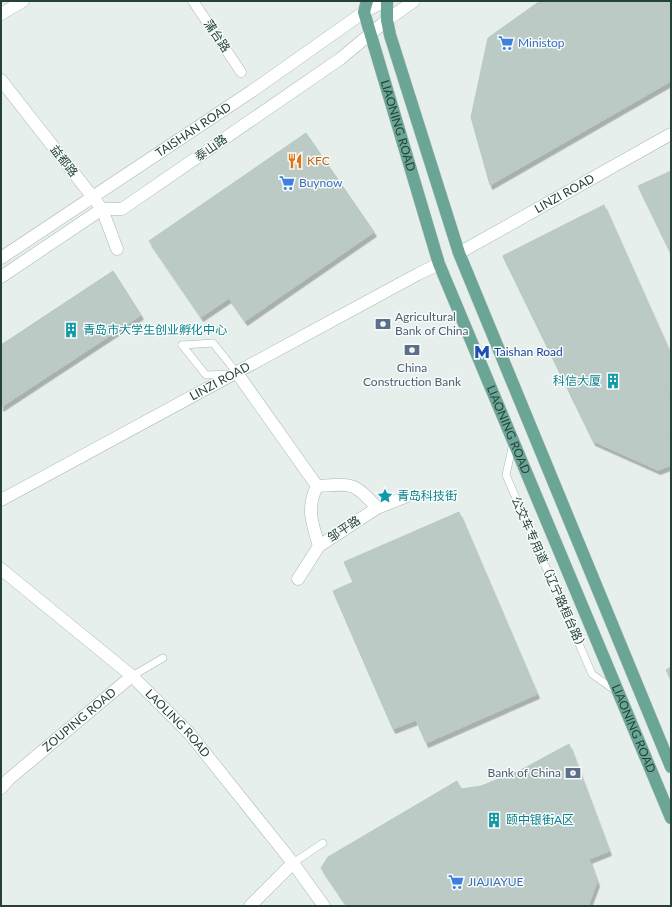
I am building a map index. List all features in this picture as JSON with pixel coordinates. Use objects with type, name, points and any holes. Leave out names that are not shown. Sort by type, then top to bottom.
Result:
[{"type":"main road","name":"LIAONING ROAD","points":[[386,1],[387,20],[459,253],[671,767]]},
{"type":"main road","name":"LIAONING ROAD","points":[[365,7],[370,33],[439,264],[671,818]]},
{"type":"street","points":[[1,14],[23,1]]},
{"type":"street","name":"蒲台路","points":[[193,1],[241,72]]},
{"type":"street","name":"TAISHAN ROAD","points":[[1,258],[252,91],[365,7],[386,1]]},
{"type":"street","name":"泰山路","points":[[102,209],[122,209],[340,59],[370,33],[414,1]]},
{"type":"street","name":"益都路","points":[[1,80],[102,209],[117,248]]},
{"type":"street","name":"LINZI ROAD","points":[[459,253],[671,134]]},
{"type":"street","points":[[1,277],[102,209]]},
{"type":"street","name":"LINZI ROAD","points":[[1,500],[439,264]]},
{"type":"street","points":[[238,373],[317,486]]},
{"type":"street","points":[[317,486],[347,484],[363,491],[377,508]]},
{"type":"street","points":[[317,486],[310,499],[312,522],[319,546]]},
{"type":"street","name":"邹平路","points":[[298,579],[319,546],[377,508],[405,497]]},
{"type":"street","name":"LAOLING ROAD","points":[[1,569],[132,676],[189,733],[293,863],[324,906]]},
{"type":"street","name":"ZOUPING ROAD","points":[[1,788],[5,776],[132,676]]},
{"type":"street","points":[[250,906],[293,863]]},
{"type":"lane","points":[[213,343],[238,373],[206,375],[182,345],[213,343]]},
{"type":"lane","name":"公交车专用道（辽宁路桓台路）","points":[[513,443],[506,474],[592,674],[618,692]]},
{"type":"lane","name":"ZOUPING ROAD","points":[[132,676],[163,658]]},
{"type":"lane","points":[[293,863],[324,843]]},
{"type":"building","points":[[540,1],[671,1],[671,81],[490,185],[471,117],[488,38]]},
{"type":"building","name":"Buynow","points":[[306,133],[374,232],[245,321],[229,298],[201,317],[149,241]]},
{"type":"building","points":[[671,171],[671,254],[638,186]]},
{"type":"building","points":[[604,205],[671,355],[671,465],[658,470],[593,441],[503,256]]},
{"type":"building","points":[[586,214],[628,299],[545,340],[503,256]]},
{"type":"building","name":"青岛市大学生创业孵化中心","points":[[113,271],[141,315],[1,407],[1,345]]},
{"type":"building","name":"科信大厦","points":[[640,325],[671,401],[671,437],[639,450],[600,427],[575,404],[555,361]]},
{"type":"building","points":[[459,512],[537,694],[426,743],[416,720],[393,729],[333,591],[353,582],[344,562]]},
{"type":"building","points":[[671,667],[671,680],[666,670]]},
{"type":"building","name":"颐中银街A区","points":[[569,744],[609,851],[589,859],[597,882],[588,906],[347,906],[321,868],[328,857],[457,781],[461,789],[481,786],[519,771]]},
{"type":"place","name":"Ministop","points":[[506,43]]},
{"type":"place","name":"KFC","points":[[295,161]]},
{"type":"place","name":"Buynow","points":[[287,183]]},
{"type":"place","name":"Agricultural Bank of China","points":[[383,324]]},
{"type":"place","name":"青岛市大学生创业孵化中心","points":[[71,330]]},
{"type":"place","name":"China Construction Bank","points":[[412,350]]},
{"type":"place","name":"Taishan Road","points":[[482,352]]},
{"type":"place","name":"科信大厦","points":[[613,381]]},
{"type":"place","name":"青岛科技街","points":[[385,496]]},
{"type":"place","name":"Bank of China","points":[[573,773]]},
{"type":"place","name":"颐中银街A区","points":[[494,820]]},
{"type":"place","name":"JIAJIAYUE","points":[[456,882]]}]
